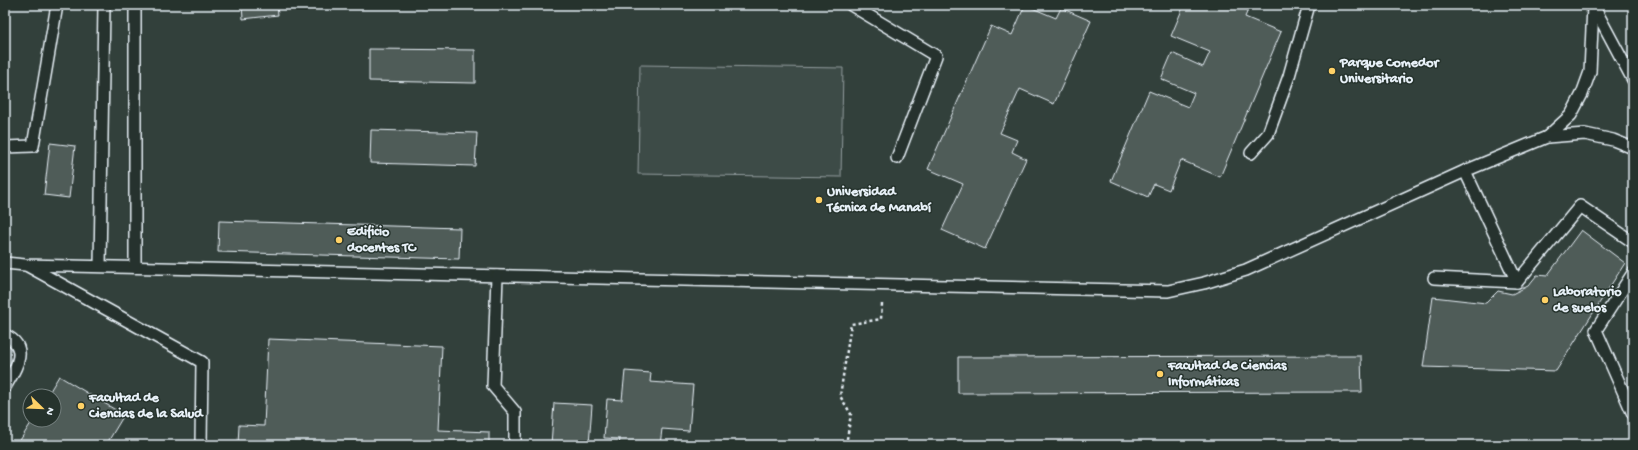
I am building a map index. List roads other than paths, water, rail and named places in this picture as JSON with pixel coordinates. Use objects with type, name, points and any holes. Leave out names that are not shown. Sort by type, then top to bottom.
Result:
[{"type":"lane","points":[[5,147],[33,146],[57,5]]},
{"type":"lane","points":[[100,266],[104,5]]},
{"type":"lane","points":[[135,5],[135,267]]},
{"type":"lane","points":[[851,5],[936,56],[897,158]]},
{"type":"lane","points":[[1251,153],[1268,134],[1289,76],[1309,5]]},
{"type":"lane","points":[[1594,5],[1633,80]]},
{"type":"lane","points":[[1547,137],[1571,115],[1582,94],[1590,72],[1594,5]]},
{"type":"lane","points":[[8,264],[1168,291],[1204,283],[1246,270],[1465,171],[1547,137],[1585,134],[1613,140],[1633,148]]},
{"type":"lane","points":[[1465,171],[1517,282]]},
{"type":"lane","points":[[1517,282],[1580,206],[1633,242]]},
{"type":"lane","points":[[25,265],[202,362],[201,445]]},
{"type":"lane","points":[[1633,273],[1596,330],[1633,414]]},
{"type":"lane","points":[[497,276],[493,386],[515,412],[515,445]]},
{"type":"lane","points":[[1434,278],[1517,282]]},
{"type":"lane","points":[[5,335],[11,338],[18,347],[20,356],[17,366],[5,387]]},
{"type":"place","name":"Parque Comedor Universitario","points":[[1332,71]]},
{"type":"place","name":"Universidad Técnica de Manabí","points":[[819,200]]},
{"type":"place","name":"Edificio docentes TC","points":[[339,240]]},
{"type":"place","name":"Laboratorio de suelos","points":[[1545,300]]},
{"type":"place","name":"Facultad de Ciencias Informáticas","points":[[1160,374]]},
{"type":"place","name":"Facultad de Ciencias de la Salud","points":[[81,406]]}]
